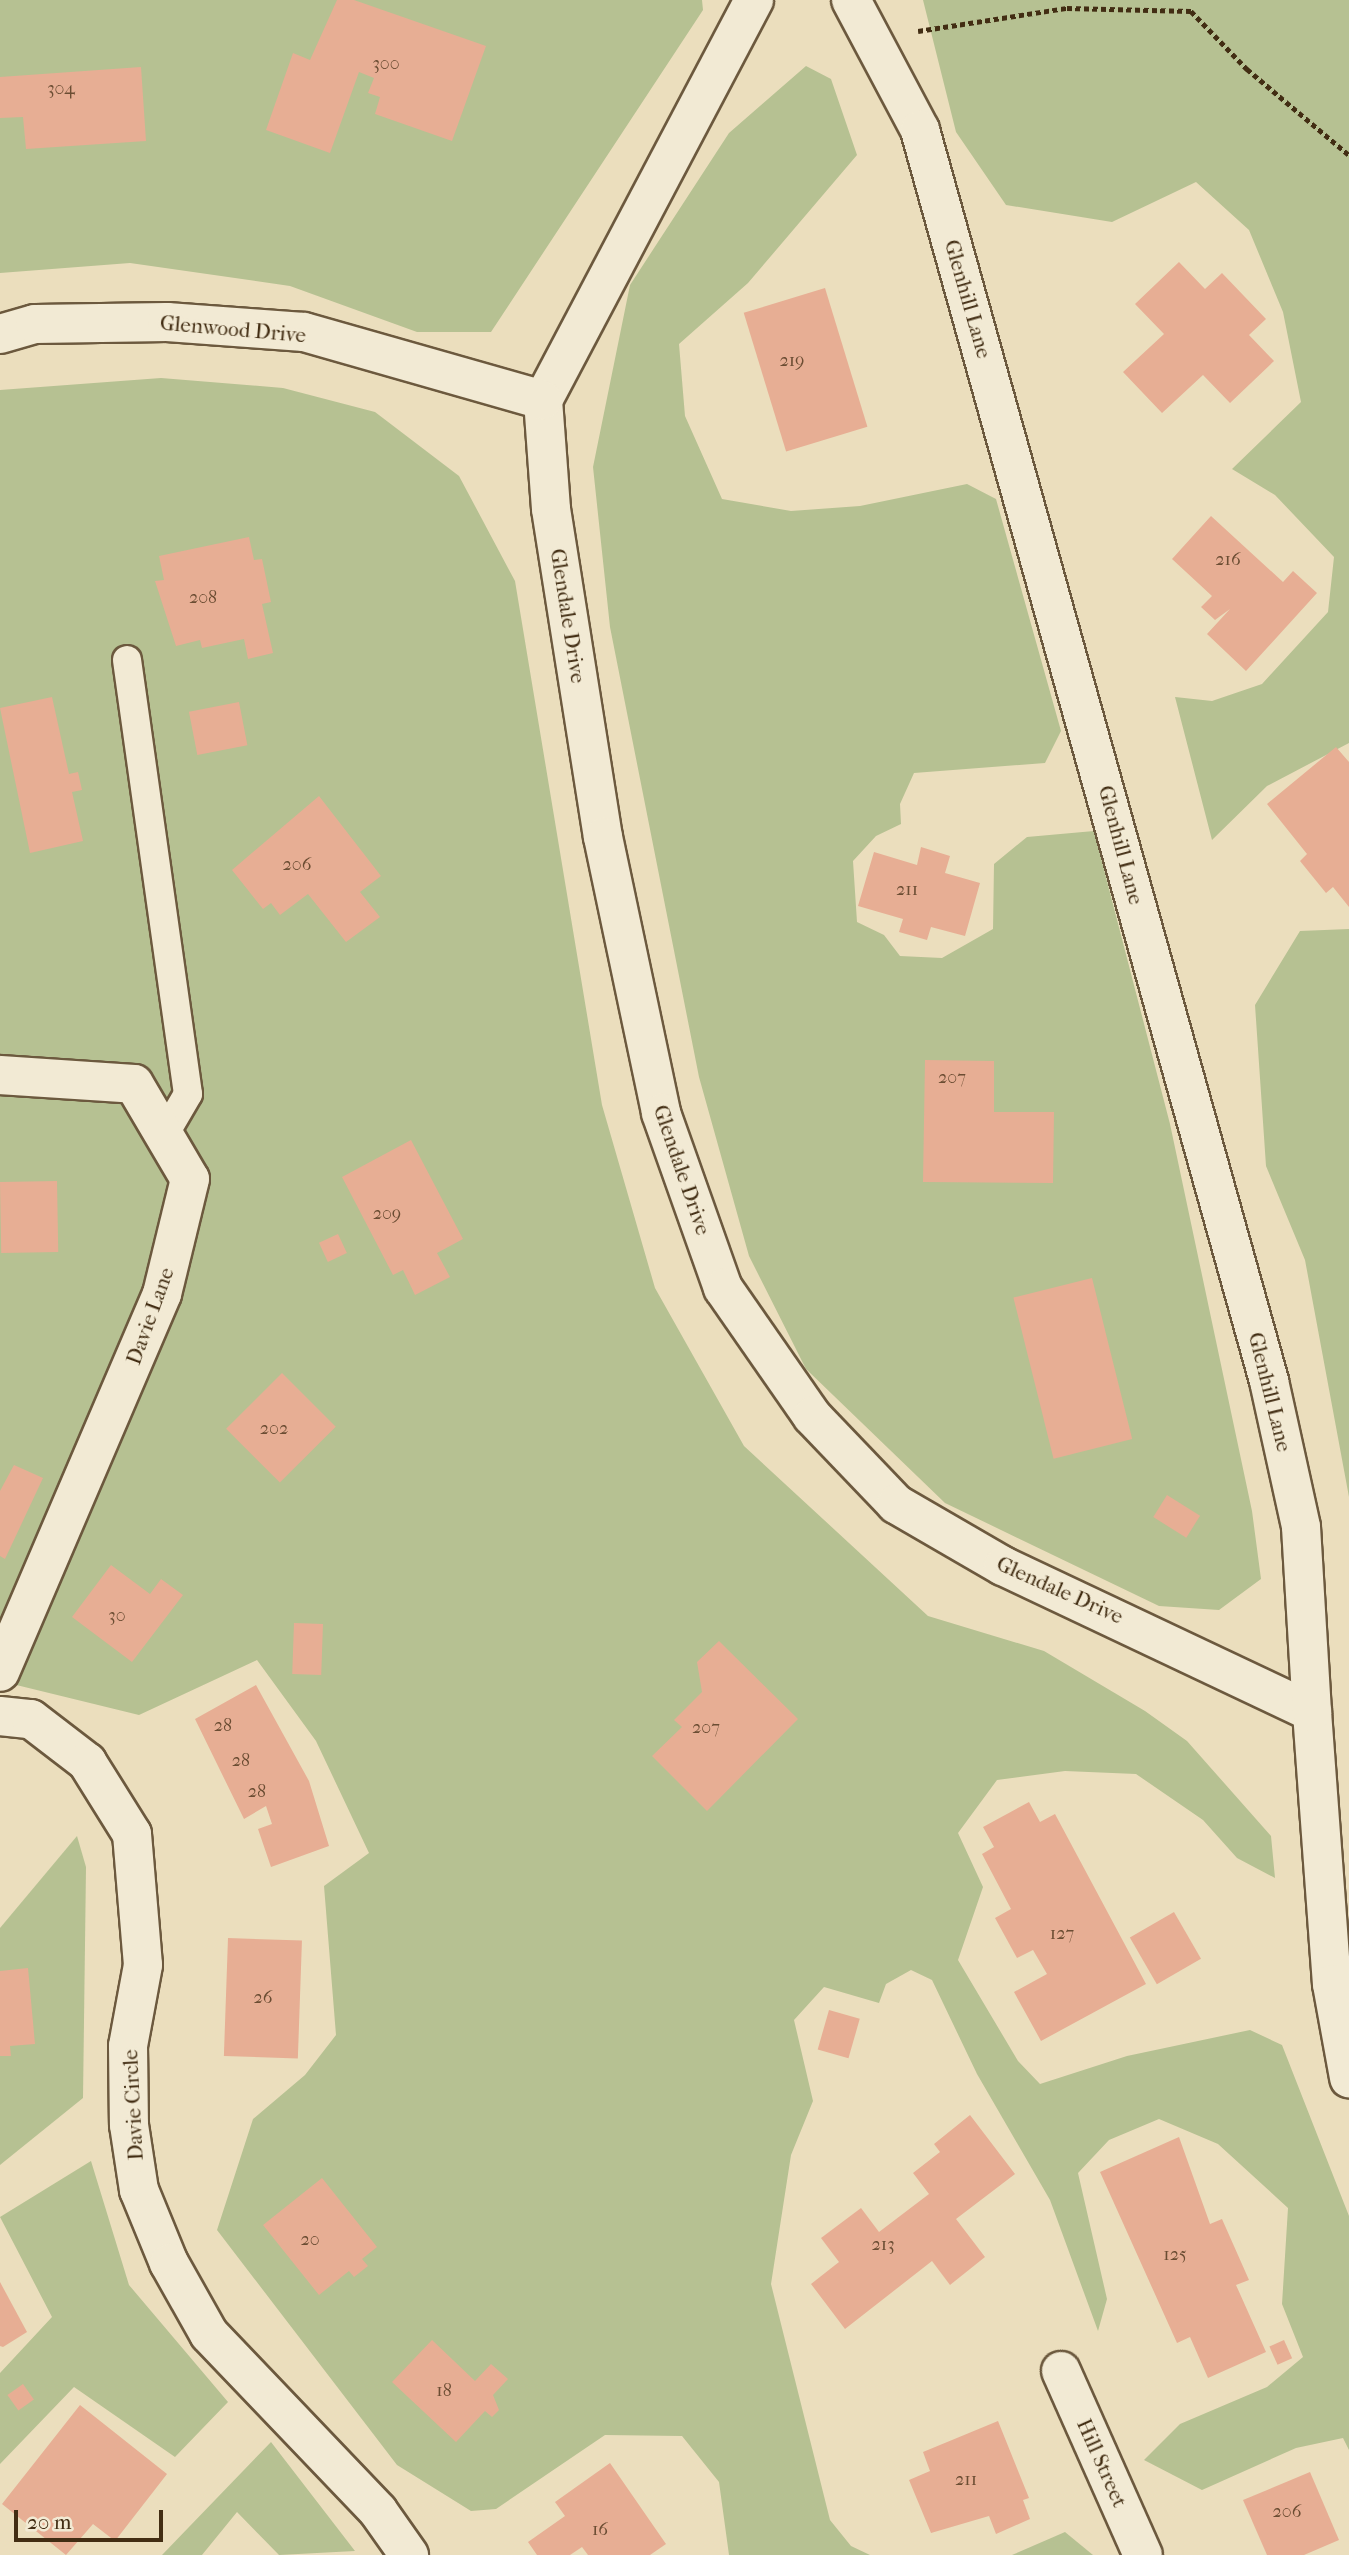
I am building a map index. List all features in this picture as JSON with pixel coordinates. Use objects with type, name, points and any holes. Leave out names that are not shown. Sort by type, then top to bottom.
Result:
[{"type":"street","points":[[543,400],[754,0]]},
{"type":"street","name":"Glenhill Lane","points":[[851,0],[920,130],[1269,1381],[1301,1527],[1312,1712]]},
{"type":"street","name":"Glenwood Drive","points":[[0,334],[35,324],[167,322],[304,332],[543,400]]},
{"type":"street","name":"Glendale Drive","points":[[543,400],[551,509],[603,837],[661,1113],[723,1288],[812,1416],[896,1504],[1003,1566],[1312,1712]]},
{"type":"street","name":"Davie Lane","points":[[0,1075],[134,1084],[190,1180],[162,1294],[0,1672]]},
{"type":"street","points":[[1312,1712],[1331,1969],[1349,2078]]},
{"type":"street","name":"Davie Circle","points":[[0,1716],[31,1719],[87,1762],[132,1833],[143,1965],[128,2046],[129,2125],[139,2190],[169,2263],[209,2334],[378,2511],[409,2555]]},
{"type":"street","name":"Hill Street","points":[[1061,2371],[1143,2555]]},
{"type":"lane","points":[[127,660],[188,1094],[164,1135]]},
{"type":"path","points":[[874,41],[967,19],[1067,8],[1191,11],[1247,69],[1349,155]]},
{"type":"green space","points":[[0,0],[702,0],[703,10],[491,332],[417,332],[290,286],[130,263],[0,273]]},
{"type":"green space","points":[[923,0],[1349,0],[1349,743],[1267,786],[1212,840],[1175,697],[1212,701],[1262,684],[1328,612],[1334,557],[1275,495],[1232,469],[1301,402],[1283,312],[1249,230],[1196,182],[1112,222],[1006,205],[956,132]]},
{"type":"green space","points":[[806,66],[831,79],[857,155],[748,283],[679,344],[685,416],[722,499],[791,511],[860,506],[967,484],[996,499],[1061,731],[1045,763],[914,773],[900,804],[901,824],[876,836],[853,861],[857,922],[884,935],[900,956],[942,958],[993,929],[994,864],[1027,837],[1094,831],[1170,1124],[1252,1511],[1261,1579],[1219,1610],[1159,1606],[945,1503],[806,1369],[749,1256],[699,1077],[610,627],[593,467],[630,285],[729,133]]},
{"type":"green space","points":[[161,378],[283,388],[375,412],[459,476],[515,581],[602,1105],[655,1288],[744,1446],[928,1616],[1044,1651],[1145,1711],[1187,1741],[1271,1836],[1275,1878],[1237,1858],[1203,1820],[1136,1774],[1065,1771],[997,1780],[958,1833],[983,1887],[958,1960],[1018,2061],[1040,2084],[1127,2056],[1250,2030],[1282,2045],[1349,2216],[1349,2450],[1343,2438],[1296,2448],[1202,2490],[1144,2460],[1180,2424],[1267,2387],[1303,2357],[1282,2304],[1288,2208],[1218,2144],[1159,2119],[1109,2140],[1078,2173],[1107,2299],[1098,2331],[1050,2200],[977,2074],[932,1980],[911,1970],[886,1984],[879,2003],[824,1987],[794,2020],[813,2101],[791,2155],[771,2284],[830,2520],[851,2546],[870,2555],[729,2555],[719,2482],[682,2436],[605,2435],[496,2509],[471,2511],[397,2465],[217,2230],[253,2119],[305,2075],[336,2035],[324,1886],[369,1853],[316,1741],[257,1660],[139,1715],[0,1681],[0,390]]},
{"type":"green space","points":[[1349,929],[1349,1497],[1305,1260],[1266,1166],[1255,1005],[1300,931]]},
{"type":"green space","points":[[77,1836],[86,1867],[83,2098],[0,2165],[0,1928]]},
{"type":"green space","points":[[91,2161],[129,2285],[228,2402],[175,2457],[74,2387],[0,2464],[0,2373],[52,2317],[0,2217]]},
{"type":"green space","points":[[271,2442],[355,2551],[279,2555],[237,2512],[202,2555],[162,2555]]},
{"type":"green space","points":[[1065,2532],[1093,2555],[1012,2555]]},
{"type":"building","points":[[337,0],[354,0],[486,46],[452,141],[375,114],[380,97],[368,93],[374,78],[359,72],[330,153],[266,130],[293,53],[310,60]]},
{"type":"building","points":[[141,67],[146,141],[26,149],[23,117],[0,118],[0,77]]},
{"type":"building","points":[[1179,262],[1205,289],[1222,273],[1266,319],[1249,335],[1274,361],[1230,403],[1203,375],[1162,413],[1123,372],[1164,334],[1135,304]]},
{"type":"building","points":[[825,288],[867,427],[786,452],[744,313]]},
{"type":"building","points":[[1211,516],[1283,582],[1293,571],[1317,593],[1246,671],[1207,634],[1230,609],[1215,620],[1201,607],[1212,596],[1172,559]]},
{"type":"building","points":[[249,537],[254,560],[262,559],[271,602],[262,604],[273,653],[248,659],[244,639],[202,648],[200,640],[176,646],[155,581],[164,580],[159,556]]},
{"type":"building","points":[[52,697],[69,774],[78,772],[82,790],[72,792],[83,841],[30,853],[0,708]]},
{"type":"building","points":[[239,702],[247,745],[197,755],[189,712]]},
{"type":"building","points":[[1336,747],[1349,762],[1349,907],[1333,887],[1326,893],[1300,861],[1307,854],[1267,804]]},
{"type":"building","points":[[319,796],[381,876],[360,892],[380,917],[346,942],[308,894],[280,915],[271,903],[263,909],[232,870]]},
{"type":"building","points":[[921,847],[950,856],[945,873],[980,883],[965,936],[931,927],[927,940],[899,932],[903,919],[858,906],[874,852],[917,865]]},
{"type":"building","points":[[925,1060],[994,1061],[994,1112],[1054,1112],[1053,1183],[923,1182]]},
{"type":"building","points":[[411,1140],[463,1239],[437,1253],[450,1277],[415,1295],[403,1270],[393,1275],[342,1177]]},
{"type":"building","points":[[57,1181],[58,1252],[1,1253],[0,1182]]},
{"type":"building","points":[[338,1234],[347,1253],[328,1262],[319,1243]]},
{"type":"building","points":[[1092,1278],[1132,1439],[1054,1459],[1013,1298]]},
{"type":"building","points":[[282,1373],[336,1427],[280,1483],[226,1429]]},
{"type":"building","points":[[14,1465],[43,1478],[5,1559],[0,1556],[0,1491]]},
{"type":"building","points":[[1167,1495],[1200,1516],[1186,1538],[1153,1517]]},
{"type":"building","points":[[111,1565],[150,1594],[161,1579],[183,1595],[132,1662],[72,1617]]},
{"type":"building","points":[[294,1623],[323,1624],[321,1675],[292,1674]]},
{"type":"building","points":[[719,1641],[798,1719],[707,1811],[652,1756],[682,1727],[674,1720],[702,1692],[697,1662]]},
{"type":"building","points":[[256,1685],[309,1781],[329,1846],[271,1867],[258,1829],[272,1824],[266,1806],[244,1819],[195,1719]]},
{"type":"building","points":[[1029,1802],[1040,1822],[1055,1814],[1146,1984],[1041,2041],[1014,1992],[1047,1974],[1033,1950],[1017,1958],[995,1918],[1011,1909],[982,1854],[994,1847],[983,1827]]},
{"type":"building","points":[[1174,1912],[1201,1959],[1157,1984],[1130,1938]]},
{"type":"building","points":[[228,1938],[302,1941],[298,2059],[224,2056]]},
{"type":"building","points":[[28,1968],[35,2044],[10,2046],[11,2056],[0,2056],[0,1971]]},
{"type":"building","points":[[829,2010],[860,2019],[848,2058],[818,2049]]},
{"type":"building","points":[[970,2115],[1015,2174],[956,2219],[985,2257],[950,2285],[932,2261],[845,2329],[811,2284],[839,2262],[821,2238],[861,2208],[879,2232],[929,2194],[913,2173],[940,2152],[934,2144]]},
{"type":"building","points":[[1179,2137],[1210,2224],[1222,2219],[1249,2280],[1236,2285],[1266,2352],[1208,2378],[1190,2337],[1177,2343],[1100,2172]]},
{"type":"building","points":[[322,2178],[377,2247],[362,2259],[368,2266],[354,2277],[349,2271],[319,2295],[263,2225]]},
{"type":"building","points":[[0,2282],[27,2332],[3,2347],[0,2346]]},
{"type":"building","points":[[432,2340],[475,2381],[491,2364],[508,2379],[493,2395],[499,2410],[492,2417],[485,2411],[456,2442],[392,2382]]},
{"type":"building","points":[[1284,2340],[1292,2358],[1278,2365],[1269,2347]]},
{"type":"building","points":[[23,2384],[34,2400],[18,2410],[7,2395]]},
{"type":"building","points":[[80,2405],[167,2474],[115,2541],[93,2524],[66,2555],[2,2504]]},
{"type":"building","points":[[998,2421],[1029,2498],[1023,2500],[1030,2519],[996,2534],[989,2516],[931,2533],[909,2480],[930,2471],[923,2452]]},
{"type":"building","points":[[610,2463],[666,2544],[650,2555],[588,2555],[582,2547],[570,2555],[537,2555],[528,2542],[565,2516],[555,2502]]},
{"type":"building","points":[[1310,2472],[1339,2540],[1304,2555],[1267,2555],[1243,2500]]}]
